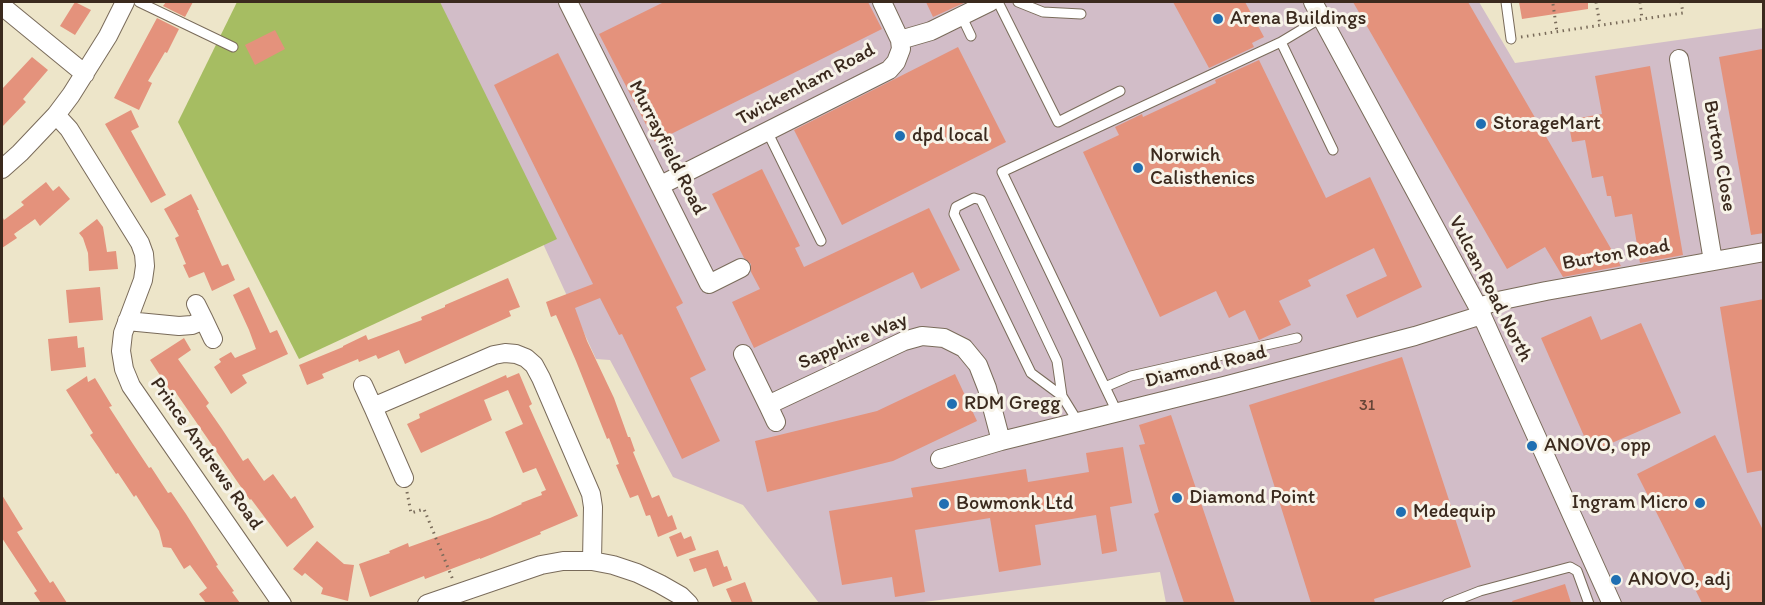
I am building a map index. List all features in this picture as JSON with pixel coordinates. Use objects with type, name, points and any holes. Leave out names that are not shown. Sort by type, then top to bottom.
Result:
[{"type":"street","points":[[2,169],[56,115],[85,74],[125,2]]},
{"type":"street","name":"Murrayfield Road","points":[[568,2],[709,284],[741,268]]},
{"type":"street","points":[[882,2],[900,40]]},
{"type":"street","name":"Twickenham Road","points":[[661,185],[889,70],[896,62],[901,49],[900,40],[917,36],[990,2]]},
{"type":"street","name":"Vulcan Road North","points":[[1312,2],[1480,311],[1612,603]]},
{"type":"street","points":[[2,6],[85,74]]},
{"type":"street","name":"Burton Close","points":[[1679,59],[1713,261]]},
{"type":"street","name":"Prince Andrews Road","points":[[56,115],[69,129],[140,243],[144,254],[146,266],[143,280],[123,333],[121,351],[124,369],[131,386],[282,603]]},
{"type":"street","name":"Burton Road","points":[[1480,311],[1498,301],[1546,291],[1764,252]]},
{"type":"street","name":"Diamond Road","points":[[940,459],[1001,441],[1415,336],[1480,311]]},
{"type":"street","points":[[127,321],[192,325],[200,312],[213,339]]},
{"type":"street","name":"Sapphire Way","points":[[768,405],[904,340],[922,336],[944,338],[964,348],[978,365],[987,388],[1001,441]]},
{"type":"street","points":[[373,407],[494,355],[505,353],[526,358],[534,365],[541,378],[591,494],[593,507],[592,561]]},
{"type":"street","points":[[742,354],[776,422]]},
{"type":"street","points":[[363,385],[404,478]]},
{"type":"street","points":[[427,603],[541,564],[592,561],[637,573],[667,588],[689,603]]},
{"type":"lane","points":[[139,2],[233,47]]},
{"type":"lane","points":[[998,2],[1058,122],[1120,91]]},
{"type":"lane","points":[[1018,2],[1043,12],[1081,14]]},
{"type":"lane","points":[[1506,2],[1511,39]]},
{"type":"lane","points":[[961,15],[971,36]]},
{"type":"lane","points":[[1117,412],[1002,172],[1281,42],[1321,18]]},
{"type":"lane","points":[[1281,42],[1333,150]]},
{"type":"lane","points":[[767,132],[821,241]]},
{"type":"lane","points":[[1062,396],[1057,361],[981,200],[974,198],[956,207],[954,214],[1031,374],[1062,396],[1078,422]]},
{"type":"lane","points":[[1105,387],[1131,376],[1297,338]]},
{"type":"lane","points":[[1447,603],[1480,591],[1570,567],[1577,571],[1589,603]]},
{"type":"path","points":[[1596,2],[1600,25]]},
{"type":"path","points":[[1640,2],[1642,19]]},
{"type":"path","points":[[1511,39],[1683,13],[1681,2]]},
{"type":"path","points":[[1553,4],[1557,32]]},
{"type":"path","points":[[404,478],[411,513],[424,510],[458,593]]},
{"type":"shaded area","points":[[432,2],[1479,2],[1515,63],[1763,28],[1763,603],[1166,603],[1160,572],[916,603],[819,603],[743,505],[673,477],[610,360],[596,359]]},
{"type":"green space","points":[[237,2],[440,2],[557,239],[299,359],[178,122]]},
{"type":"building","points":[[75,2],[91,10],[75,35],[60,26]]},
{"type":"building","points":[[166,2],[193,2],[185,17],[163,6]]},
{"type":"building","points":[[664,2],[868,2],[882,29],[655,142],[599,34]]},
{"type":"building","points":[[926,2],[966,2],[933,17]]},
{"type":"building","name":"Arena Buildings","points":[[1173,2],[1245,2],[1264,37],[1252,43],[1254,47],[1209,68]]},
{"type":"building","name":"StorageMart","points":[[1353,2],[1468,2],[1621,266],[1563,277],[1545,247],[1507,269]]},
{"type":"building","points":[[1519,2],[1588,2],[1588,9],[1522,19]]},
{"type":"building","points":[[157,18],[179,29],[167,53],[165,52],[148,81],[152,83],[139,110],[114,98]]},
{"type":"building","points":[[275,30],[285,49],[255,65],[245,45]]},
{"type":"building","name":"dpd local","points":[[958,47],[1006,142],[842,225],[794,130]]},
{"type":"building","points":[[1762,49],[1764,60],[1764,233],[1751,235],[1719,57]]},
{"type":"building","points":[[558,53],[683,303],[676,307],[706,370],[690,378],[720,441],[682,459],[622,334],[619,335],[600,298],[575,308],[587,341],[614,398],[628,437],[630,437],[635,451],[633,452],[652,498],[659,495],[668,517],[672,515],[677,529],[658,537],[650,515],[646,516],[638,495],[630,498],[616,465],[619,464],[609,438],[607,439],[556,315],[551,317],[546,302],[593,284],[494,85]]},
{"type":"building","points":[[32,57],[48,70],[23,99],[26,102],[2,127],[2,89]]},
{"type":"building","points":[[1259,60],[1326,198],[1370,177],[1422,287],[1357,318],[1346,295],[1387,276],[1374,248],[1308,280],[1311,286],[1279,301],[1291,325],[1259,340],[1245,310],[1229,318],[1216,291],[1160,317],[1083,152],[1119,135],[1115,127],[1142,114],[1143,117]]},
{"type":"building","points":[[1650,66],[1683,255],[1640,263],[1632,214],[1615,217],[1611,196],[1607,196],[1603,176],[1592,178],[1585,140],[1572,142],[1568,120],[1602,114],[1595,76]]},
{"type":"building","points":[[131,110],[139,127],[131,131],[166,195],[151,203],[105,124]]},
{"type":"building","points":[[762,169],[800,246],[795,248],[804,267],[929,208],[960,270],[921,289],[913,272],[754,348],[732,302],[760,289],[751,272],[751,264],[744,258],[712,194]]},
{"type":"building","points":[[46,182],[53,191],[59,186],[70,199],[40,226],[35,219],[14,234],[17,238],[2,248],[2,216],[4,220],[24,205],[21,202]]},
{"type":"building","points":[[191,194],[222,266],[228,264],[235,280],[212,291],[204,272],[189,278],[175,238],[179,236],[164,209]]},
{"type":"building","points":[[97,219],[103,227],[107,252],[116,251],[118,269],[89,271],[88,253],[79,233]]},
{"type":"building","points":[[508,278],[520,307],[509,311],[511,316],[405,364],[399,350],[378,359],[376,355],[359,362],[358,359],[322,374],[324,378],[307,385],[299,365],[366,335],[368,340],[422,320],[421,317],[445,305]]},
{"type":"building","points":[[100,287],[103,320],[69,323],[66,290]]},
{"type":"building","points":[[249,287],[270,333],[277,330],[288,354],[242,375],[247,383],[231,394],[214,367],[221,362],[219,359],[231,352],[235,358],[256,349],[233,295]]},
{"type":"building","points":[[1764,299],[1764,470],[1747,473],[1720,307]]},
{"type":"building","points":[[1591,316],[1601,340],[1641,323],[1681,413],[1591,452],[1541,338]]},
{"type":"building","points":[[77,336],[78,348],[84,347],[86,367],[51,371],[48,339]]},
{"type":"building","points":[[184,338],[191,350],[178,359],[209,403],[206,406],[243,461],[248,458],[264,481],[273,474],[291,499],[295,496],[314,527],[287,547],[250,500],[174,390],[171,392],[150,360]]},
{"type":"building","points":[[1402,357],[1471,567],[1374,599],[1375,603],[1311,603],[1249,405]]},
{"type":"building","points":[[519,373],[532,404],[529,406],[578,516],[480,559],[425,579],[424,576],[370,597],[359,564],[390,553],[389,551],[408,543],[409,547],[490,518],[542,495],[541,492],[546,490],[536,468],[523,473],[505,432],[523,424],[508,390],[484,400],[492,420],[421,453],[407,424],[420,418],[419,414],[506,375],[507,378]]},
{"type":"building","points":[[955,374],[977,421],[893,461],[767,492],[755,441],[877,411]]},
{"type":"building","points":[[87,376],[88,382],[95,378],[112,406],[109,407],[149,468],[151,467],[168,493],[171,492],[186,514],[240,603],[206,603],[199,594],[207,588],[190,565],[184,569],[171,548],[163,547],[159,531],[136,495],[134,497],[118,473],[116,474],[90,435],[93,433],[66,390]]},
{"type":"building","name":"Diamond Point","points":[[1171,415],[1235,603],[1184,603],[1154,514],[1159,512],[1139,445],[1145,444],[1139,425]]},
{"type":"building","name":"Ingram Micro","points":[[1715,435],[1764,532],[1764,603],[1702,603],[1637,474]]},
{"type":"building","points":[[1123,447],[1132,503],[1110,507],[1117,551],[1102,554],[1096,515],[1035,525],[1041,565],[999,572],[990,518],[915,530],[925,592],[895,597],[892,577],[842,585],[829,511],[913,497],[911,488],[1026,469],[1028,482],[1089,472],[1086,453]]},
{"type":"building","points":[[2,495],[23,529],[17,532],[50,583],[53,581],[67,603],[41,603],[34,593],[37,591],[2,538]]},
{"type":"building","points":[[681,532],[684,539],[691,536],[696,550],[677,557],[669,537]]},
{"type":"building","points":[[317,541],[344,564],[354,565],[348,601],[321,594],[323,588],[305,573],[302,576],[293,569]]},
{"type":"building","points":[[718,550],[732,580],[713,587],[706,568],[694,572],[689,559]]},
{"type":"building","points":[[745,582],[753,603],[732,603],[726,589]]},
{"type":"building","points":[[1565,584],[1571,603],[1513,603],[1512,601]]},
{"type":"place","name":"Arena Buildings","points":[[1218,19]]},
{"type":"place","name":"StorageMart","points":[[1481,124]]},
{"type":"place","name":"dpd local","points":[[900,136]]},
{"type":"place","name":"Norwich Calisthenics","points":[[1138,168]]},
{"type":"place","name":"RDM Gregg","points":[[952,404]]},
{"type":"place","name":"ANOVO, opp","points":[[1532,446]]},
{"type":"place","name":"Diamond Point","points":[[1177,498]]},
{"type":"place","name":"Ingram Micro","points":[[1700,503]]},
{"type":"place","name":"Bowmonk Ltd","points":[[944,504]]},
{"type":"place","name":"Medequip","points":[[1401,512]]},
{"type":"place","name":"ANOVO, adj","points":[[1616,580]]}]
